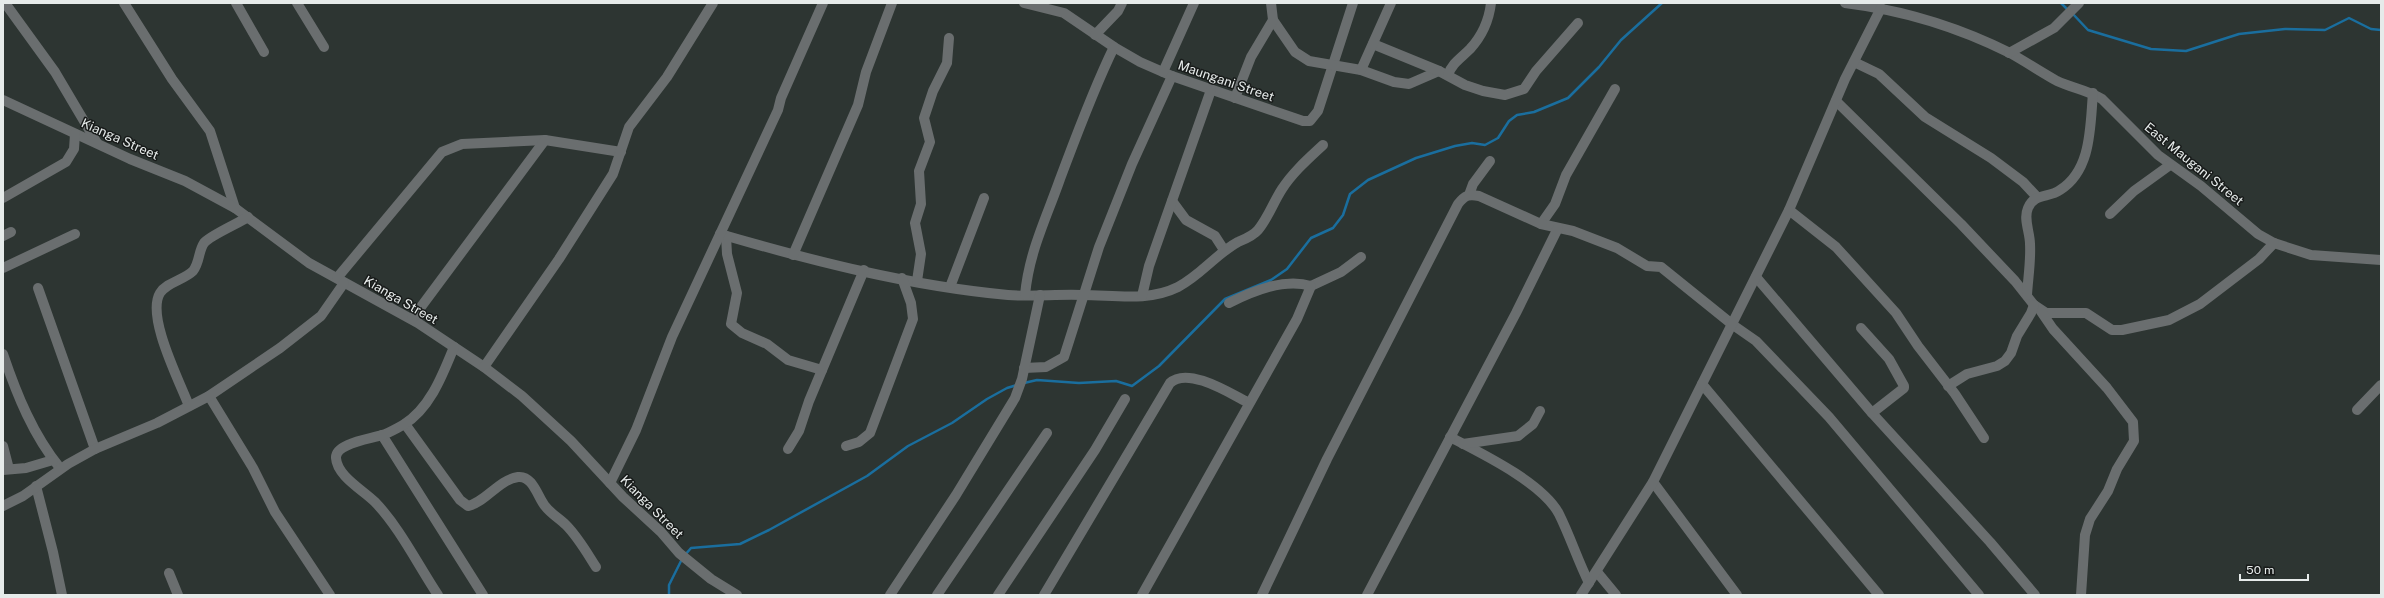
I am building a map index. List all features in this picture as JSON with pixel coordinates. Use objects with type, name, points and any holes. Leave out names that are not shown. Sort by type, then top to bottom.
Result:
[{"type":"street","points":[[5,3],[55,72],[96,143]]},
{"type":"street","points":[[124,3],[172,79],[210,131],[235,208]]},
{"type":"street","points":[[236,3],[264,52]]},
{"type":"street","points":[[297,3],[324,47]]},
{"type":"street","points":[[484,367],[560,259],[613,174],[629,127],[667,77],[713,3]]},
{"type":"street","points":[[610,483],[636,430],[672,336],[723,235],[823,3]]},
{"type":"street","points":[[793,255],[858,105],[866,72],[892,3]]},
{"type":"street","name":"Maungani Street","points":[[1024,3],[1064,13],[1094,35],[1114,47],[1168,74],[1298,120],[1310,121],[1318,111],[1353,3]]},
{"type":"street","points":[[1094,35],[1122,3]]},
{"type":"street","points":[[1024,368],[1046,367],[1064,357],[1083,294],[1194,3]]},
{"type":"street","points":[[1271,3],[1273,20],[1290,47],[1302,59],[1362,70],[1394,82],[1409,84],[1443,73],[1477,41],[1486,25],[1491,3]]},
{"type":"street","points":[[1362,70],[1391,3]]},
{"type":"street","name":"East Maugani Street","points":[[1845,3],[1902,12],[1942,26],[2009,53],[2068,86],[2093,93],[2102,99],[2170,165],[2201,186],[2258,234],[2274,243],[2311,255],[2333,258],[2381,260]]},
{"type":"street","points":[[2009,53],[2054,28],[2078,3]]},
{"type":"street","points":[[1581,595],[1653,482],[1733,325],[1789,210],[1836,101],[1881,8]]},
{"type":"street","points":[[1235,98],[1252,57],[1273,20]]},
{"type":"street","points":[[1373,44],[1483,91],[1505,95],[1519,92],[1524,89],[1536,71],[1578,23]]},
{"type":"street","points":[[917,281],[921,254],[915,223],[921,204],[919,171],[930,142],[924,118],[933,91],[947,63],[949,38]]},
{"type":"street","points":[[1026,295],[1028,269],[1035,245],[1076,132],[1114,47]]},
{"type":"street","points":[[1854,62],[1879,74],[1926,117],[1991,158],[2022,182],[2037,197]]},
{"type":"street","points":[[1541,224],[1555,204],[1566,175],[1615,88]]},
{"type":"street","points":[[1142,296],[1149,266],[1211,90]]},
{"type":"street","points":[[2027,295],[2030,242],[2027,210],[2031,202],[2037,197],[2049,195],[2060,190],[2072,180],[2081,166],[2089,132],[2093,93]]},
{"type":"street","name":"Kianga Street","points":[[3,100],[48,119],[75,134],[185,181],[235,208],[309,263],[412,319],[484,367],[522,396],[571,441],[610,483],[661,532],[678,552],[711,579],[737,595]]},
{"type":"street","points":[[1836,101],[1961,224],[2027,295],[2052,329],[2108,388],[2133,422],[2134,441],[2117,469],[2108,491],[2090,520],[2085,534],[2081,595]]},
{"type":"street","points":[[3,198],[66,162],[74,149],[75,134]]},
{"type":"street","points":[[3,506],[36,486],[60,468],[95,449],[157,423],[209,396],[280,348],[321,316],[341,280],[442,152],[462,144],[545,140],[621,152]]},
{"type":"street","points":[[412,319],[545,140]]},
{"type":"street","points":[[723,235],[793,255],[950,287],[1008,295],[1083,294],[1123,298],[1142,296],[1168,291],[1179,286],[1224,250],[1254,234],[1267,218],[1275,200],[1290,177],[1323,145]]},
{"type":"street","points":[[1262,595],[1327,459],[1458,204],[1469,194],[1473,184],[1490,161]]},
{"type":"street","points":[[2110,214],[2134,191],[2170,165]]},
{"type":"street","points":[[1469,194],[1479,196],[1541,224],[1573,231],[1617,248],[1647,266],[1661,267],[1770,353],[1813,400],[1979,595]]},
{"type":"street","points":[[950,287],[984,198]]},
{"type":"street","points":[[1172,201],[1186,220],[1214,236],[1224,250]]},
{"type":"street","points":[[1789,210],[1836,247],[1896,313],[1984,438]]},
{"type":"street","points":[[189,406],[158,328],[156,305],[160,292],[168,285],[189,275],[195,268],[201,249],[208,238],[248,217]]},
{"type":"street","points":[[1367,595],[1516,313],[1558,228]]},
{"type":"street","points":[[3,268],[76,234]]},
{"type":"street","points":[[723,235],[737,293],[731,324],[742,333],[767,344],[788,360],[822,370]]},
{"type":"street","points":[[2037,308],[2054,314],[2086,312],[2112,330],[2122,330],[2169,320],[2200,304],[2259,258],[2274,243]]},
{"type":"street","points":[[1229,303],[1246,294],[1272,287],[1300,283],[1311,286],[1341,272],[1361,257]]},
{"type":"street","points":[[788,449],[799,431],[822,370],[864,270]]},
{"type":"street","points":[[1756,277],[1872,413],[1990,542],[2035,595]]},
{"type":"street","points":[[846,446],[859,442],[870,433],[913,319],[911,303],[902,278]]},
{"type":"street","points":[[1142,595],[1296,319],[1311,286]]},
{"type":"street","points":[[38,288],[95,449]]},
{"type":"street","points":[[890,595],[956,495],[1015,398],[1024,368],[1040,295]]},
{"type":"street","points":[[1948,386],[1967,374],[1997,366],[2005,361],[2011,353],[2017,336],[2037,308]]},
{"type":"street","points":[[1861,328],[1889,360],[1904,386],[1904,388],[1872,413]]},
{"type":"street","points":[[438,595],[382,509],[342,472],[337,464],[335,456],[337,451],[360,440],[382,435],[405,424],[425,404],[441,377],[454,347]]},
{"type":"street","points":[[3,354],[25,411],[53,460],[60,468]]},
{"type":"street","points":[[1044,595],[1170,383],[1177,378],[1192,378],[1212,384],[1249,403]]},
{"type":"street","points":[[1702,384],[1879,595]]},
{"type":"street","points":[[2357,410],[2381,385]]},
{"type":"street","points":[[209,396],[253,468],[275,512],[330,595]]},
{"type":"street","points":[[998,595],[1095,450],[1125,398]]},
{"type":"street","points":[[1463,444],[1518,436],[1533,424],[1540,411]]},
{"type":"street","points":[[405,424],[460,500],[468,506],[475,504],[509,481],[518,477],[525,478],[533,486],[544,505],[573,533],[596,567]]},
{"type":"street","points":[[937,595],[1046,433]]},
{"type":"street","points":[[382,435],[483,595]]},
{"type":"street","points":[[1450,437],[1539,490],[1549,500],[1558,513],[1589,583]]},
{"type":"street","points":[[3,446],[6,470],[26,468],[53,460]]},
{"type":"street","points":[[1653,482],[1737,595]]},
{"type":"street","points":[[36,486],[54,552],[62,595]]},
{"type":"street","points":[[1596,572],[1616,595]]},
{"type":"street","points":[[169,573],[178,595]]},
{"type":"waterway","points":[[1024,383],[1037,380],[1079,383],[1116,381],[1132,386],[1159,366],[1225,299],[1271,280],[1287,269],[1311,238],[1333,228],[1343,215],[1350,194],[1368,180],[1416,158],[1455,146],[1472,143],[1485,145],[1498,138],[1509,121],[1517,115],[1534,112],[1568,98],[1599,67],[1621,40],[1662,3]]},
{"type":"waterway","points":[[2061,3],[2068,10]]},
{"type":"waterway","points":[[2072,13],[2088,30],[2151,49],[2186,51],[2239,34],[2285,29],[2325,30],[2349,18],[2371,29],[2381,30]]},
{"type":"waterway","points":[[685,555],[691,548],[740,544],[769,530],[867,476],[908,446],[952,423],[987,399],[1007,388],[1017,385]]},
{"type":"waterway","points":[[669,595],[669,585],[682,559]]}]
